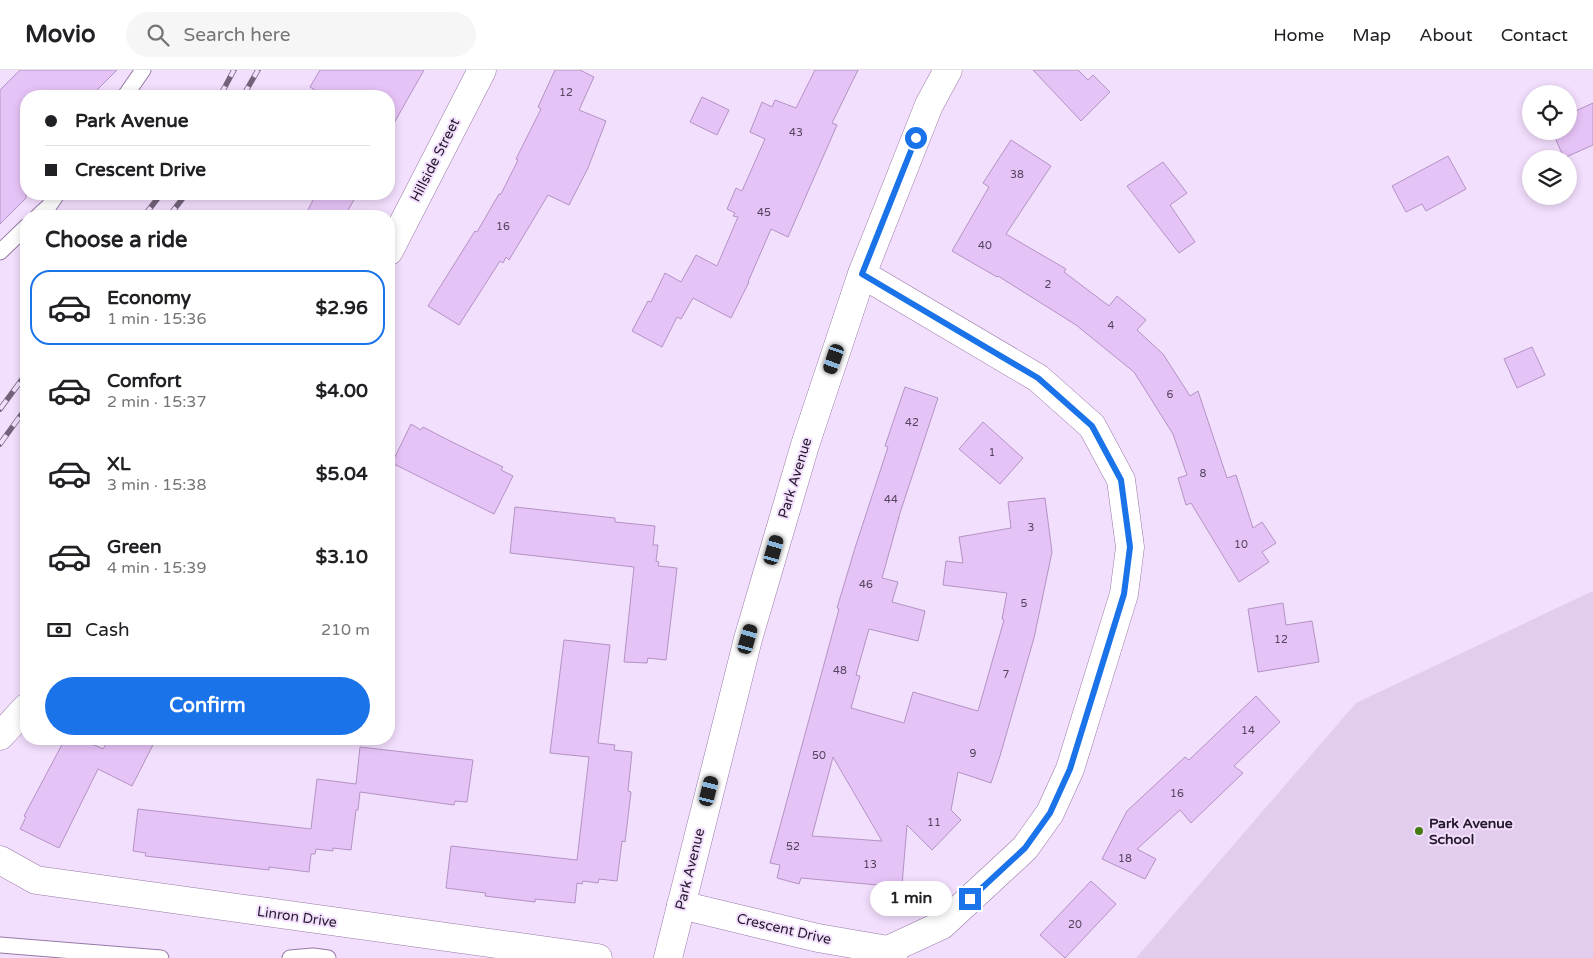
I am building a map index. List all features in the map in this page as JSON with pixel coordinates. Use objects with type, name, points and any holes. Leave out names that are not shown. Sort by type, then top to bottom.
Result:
[{"type":"street","name":"Hillside Street","points":[[395,239],[482,70]]},
{"type":"street","name":"Park Avenue","points":[[668,958],[750,629],[805,445],[862,274],[929,105],[948,70]]},
{"type":"street","name":"Crescent Drive","points":[[681,906],[891,954],[942,925],[1025,848],[1050,813],[1070,769],[1124,594],[1130,547],[1121,480],[1092,426],[1038,378],[862,274]]},
{"type":"street","points":[[0,736],[20,714]]},
{"type":"street","name":"Linron Drive","points":[[0,860],[36,880],[598,958]]},
{"type":"lane","points":[[128,90],[142,70]]},
{"type":"lane","points":[[45,210],[54,200]]},
{"type":"lane","points":[[0,252],[20,233]]},
{"type":"lane","points":[[0,945],[161,958]]},
{"type":"lane","points":[[290,958],[312,956],[328,958]]},
{"type":"shaded area","name":"Park Avenue School","points":[[1593,591],[1593,958],[1136,958],[1356,703]]},
{"type":"building","points":[[20,70],[117,70],[97,90],[20,90],[20,200],[24,200],[0,224],[0,90]]},
{"type":"building","points":[[320,70],[424,70],[395,121],[395,90],[315,90],[310,87]]},
{"type":"building","points":[[555,70],[580,70],[594,77],[579,110],[606,121],[588,168],[569,205],[548,195],[509,260],[506,257],[503,263],[500,261],[459,325],[428,306],[475,231],[477,232],[499,194],[501,194],[541,109],[538,107]]},
{"type":"building","points":[[815,70],[858,70],[832,123],[837,125],[788,237],[771,229],[749,282],[731,318],[693,298],[681,319],[677,317],[662,347],[632,331],[648,301],[651,302],[665,273],[681,282],[696,255],[717,266],[738,217],[733,216],[735,213],[727,209],[736,188],[742,191],[765,139],[750,132],[762,102],[772,107],[775,100],[796,108]]},
{"type":"building","points":[[1033,70],[1078,70],[1088,80],[1093,75],[1110,92],[1081,121]]},
{"type":"building","points":[[702,97],[729,110],[717,135],[690,122]]},
{"type":"building","points":[[1593,103],[1593,145],[1577,152],[1577,150],[1560,150],[1556,140],[1577,140],[1577,110]]},
{"type":"building","points":[[1011,140],[1051,166],[1006,234],[1066,269],[1064,272],[1109,306],[1117,296],[1146,320],[1137,330],[1163,354],[1190,396],[1198,391],[1227,478],[1236,475],[1253,528],[1262,522],[1276,543],[1262,552],[1269,562],[1239,582],[1191,503],[1186,505],[1178,478],[1187,475],[1173,434],[1134,372],[1076,325],[998,276],[952,251],[989,187],[983,183]]},
{"type":"building","points":[[1448,156],[1466,189],[1426,211],[1422,204],[1406,212],[1392,186]]},
{"type":"building","points":[[1163,162],[1187,193],[1170,205],[1195,242],[1179,253],[1127,186]]},
{"type":"building","points":[[313,200],[354,200],[348,210],[308,210]]},
{"type":"building","points":[[1532,347],[1545,375],[1517,388],[1504,359]]},
{"type":"building","points":[[905,387],[938,398],[898,519],[899,517],[882,578],[898,582],[892,602],[925,611],[918,641],[869,629],[856,675],[860,676],[851,708],[904,723],[913,692],[978,711],[1004,620],[1002,619],[1007,593],[943,585],[946,561],[963,563],[959,537],[1011,528],[1008,502],[1045,498],[1052,552],[1034,638],[991,783],[958,772],[951,810],[961,820],[932,850],[907,825],[902,885],[878,885],[801,878],[799,884],[777,878],[780,865],[770,863],[839,609],[837,608],[888,447],[885,446]],"holes":[[[833,757],[882,841],[812,836]]]},
{"type":"building","points":[[983,422],[1023,458],[1000,484],[959,449]]},
{"type":"building","points":[[411,424],[421,430],[423,427],[503,467],[501,470],[513,476],[494,514],[395,464],[395,457]]},
{"type":"building","points":[[515,507],[615,518],[615,522],[655,526],[653,545],[658,545],[656,561],[659,562],[658,566],[677,568],[666,660],[648,658],[647,663],[624,662],[634,567],[510,553]]},
{"type":"building","points":[[1283,603],[1286,625],[1312,621],[1319,662],[1258,672],[1248,609]]},
{"type":"building","points":[[564,640],[610,645],[598,743],[615,745],[614,750],[632,752],[628,791],[631,792],[625,842],[622,841],[617,881],[599,879],[598,883],[583,881],[582,884],[577,883],[575,903],[535,899],[535,902],[485,896],[486,893],[446,888],[451,846],[577,860],[589,757],[550,753]]},
{"type":"building","points":[[1256,696],[1280,722],[1234,766],[1243,773],[1191,823],[1180,810],[1137,849],[1156,859],[1145,879],[1102,859],[1127,811],[1185,757],[1189,760]]},
{"type":"building","points":[[62,745],[94,745],[103,749],[105,745],[153,745],[132,786],[98,769],[59,848],[20,829],[26,817],[24,816]]},
{"type":"building","points":[[360,747],[473,760],[467,802],[455,801],[454,805],[360,792],[351,850],[333,848],[333,851],[316,849],[315,854],[311,854],[309,872],[269,867],[269,870],[145,856],[146,853],[133,851],[138,809],[311,829],[317,779],[356,784]]},
{"type":"building","points":[[1091,881],[1116,904],[1065,958],[1040,935]]},
{"type":"railway","points":[[223,90],[234,70]]},
{"type":"railway","points":[[246,90],[258,70]]},
{"type":"railway","points":[[149,210],[156,200]]},
{"type":"railway","points":[[174,210],[181,200]]},
{"type":"railway","points":[[0,409],[20,382]]},
{"type":"railway","points":[[0,444],[20,416]]},
{"type":"place","name":"Park Avenue School","points":[[1419,831]]},
{"type":"route","points":[[916,138],[862,274],[1038,378],[1092,426],[1121,480],[1130,547],[1124,594],[1070,769],[1050,813],[1025,848],[970,899]]}]
